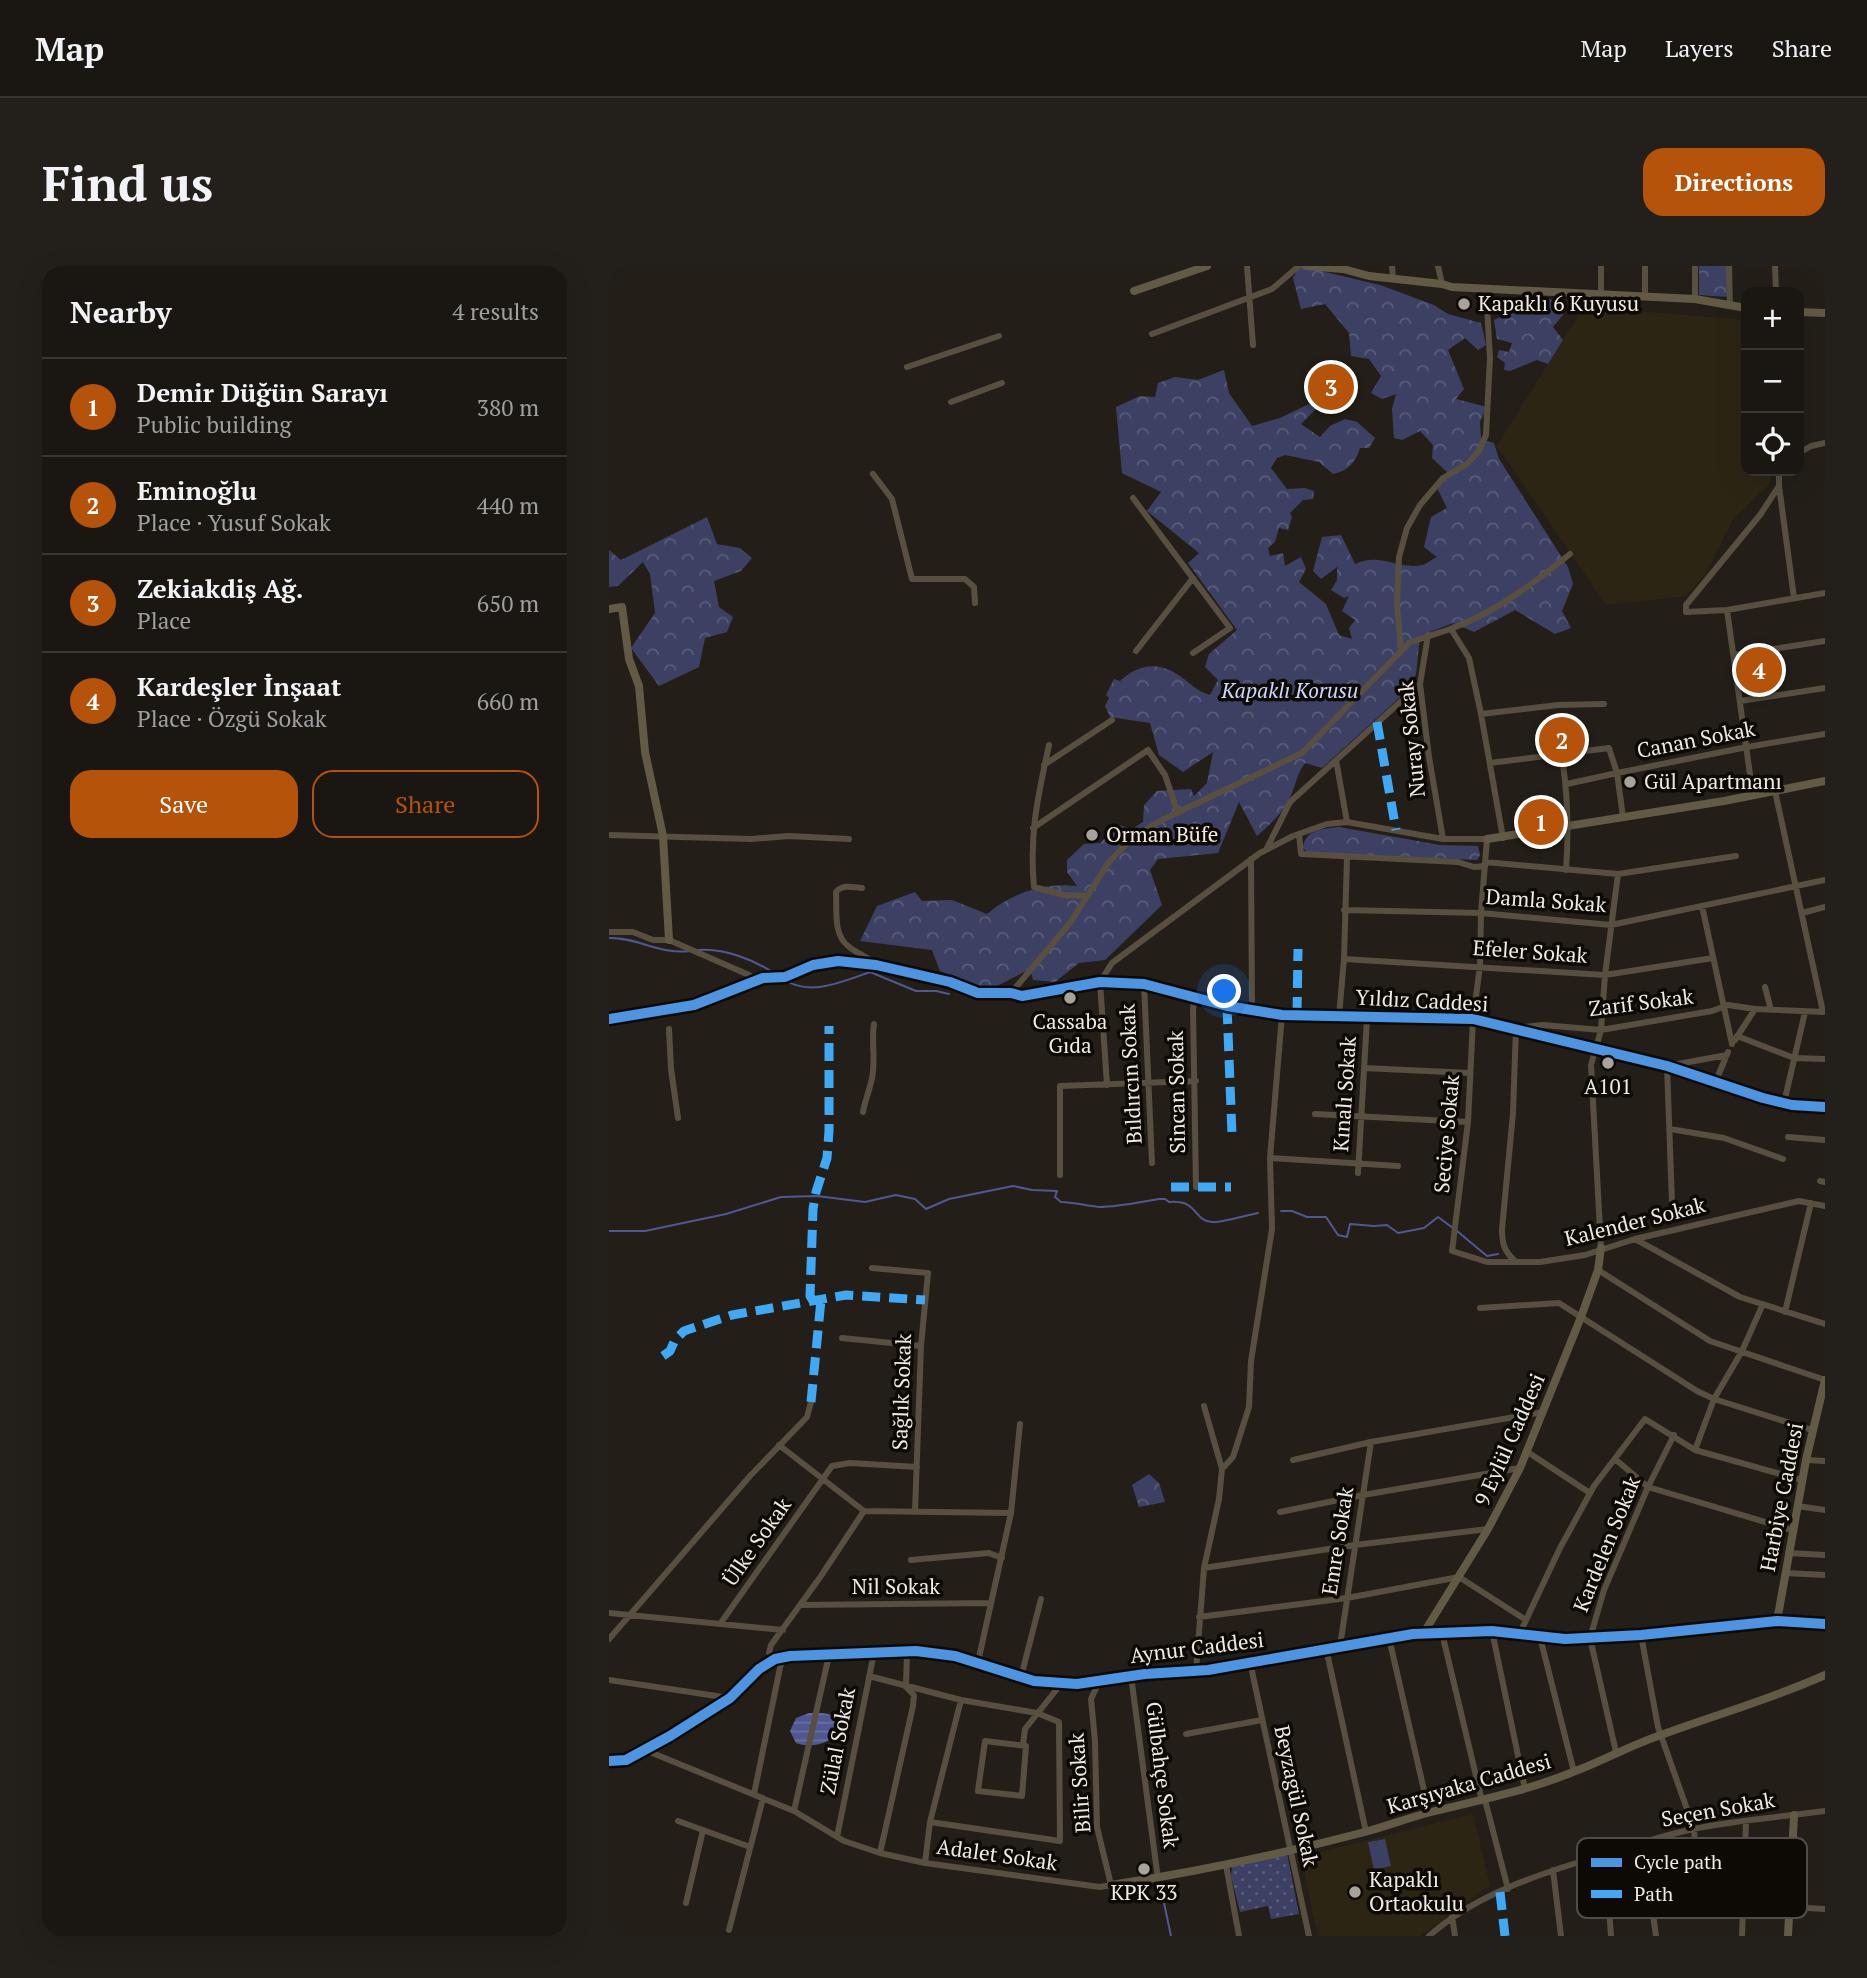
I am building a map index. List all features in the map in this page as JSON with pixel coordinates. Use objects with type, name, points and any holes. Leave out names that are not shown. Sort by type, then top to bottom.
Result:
[{"type":"street","points":[[1134,291],[1207,266]]},
{"type":"street","points":[[1247,266],[1253,345]]},
{"type":"street","points":[[1151,334],[1272,289],[1299,266]]},
{"type":"street","points":[[1306,266],[1343,267],[1369,276],[1452,287],[1695,299],[1741,307]]},
{"type":"street","points":[[1392,266],[1393,278]]},
{"type":"street","points":[[1438,266],[1442,284]]},
{"type":"street","points":[[1601,266],[1601,294]]},
{"type":"street","points":[[1645,266],[1645,296]]},
{"type":"street","points":[[1695,266],[1695,299]]},
{"type":"street","points":[[1729,266],[1730,306]]},
{"type":"street","points":[[1775,266],[1776,287]]},
{"type":"street","points":[[1401,651],[1397,604],[1399,557],[1407,528],[1420,505],[1443,478],[1467,464],[1479,452],[1486,435],[1490,358],[1486,289]]},
{"type":"street","points":[[1804,312],[1825,313]]},
{"type":"street","points":[[907,367],[999,336]]},
{"type":"street","points":[[951,402],[1002,383]]},
{"type":"street","points":[[1804,450],[1825,443]]},
{"type":"street","points":[[873,474],[892,499],[912,579],[965,579],[974,587],[975,603]]},
{"type":"street","points":[[1779,476],[1794,598]]},
{"type":"street","points":[[1779,486],[1760,515],[1686,605],[1686,612],[1727,610],[1825,593]]},
{"type":"street","points":[[1133,498],[1230,628],[1193,653]]},
{"type":"street","points":[[609,1019],[695,1005],[756,981],[785,977],[813,965],[838,961],[876,965],[950,982],[978,993],[1011,993],[1070,923],[1109,862],[1134,836],[1302,753],[1409,643],[1451,629],[1506,601],[1570,554]]},
{"type":"street","points":[[1136,651],[1193,578]]},
{"type":"street","points":[[609,609],[622,607],[629,659],[639,686],[645,752],[663,836],[669,940]]},
{"type":"street","points":[[1727,610],[1753,796]]},
{"type":"street","points":[[1451,629],[1469,658],[1503,838]]},
{"type":"street","name":"Nuray Sokak","points":[[1428,635],[1420,684],[1443,839]]},
{"type":"street","points":[[1734,655],[1825,640]]},
{"type":"street","points":[[1266,849],[1290,802],[1420,684]]},
{"type":"street","points":[[1741,701],[1825,688]]},
{"type":"street","points":[[1481,715],[1558,705],[1604,704]]},
{"type":"street","points":[[1044,765],[1112,720]]},
{"type":"street","name":"Canan Sokak","points":[[1623,817],[1617,773],[1825,734]]},
{"type":"street","points":[[1049,745],[1033,828],[1031,852],[1034,887],[1063,895],[1088,896]]},
{"type":"street","points":[[1490,763],[1609,748],[1617,773],[1567,783]]},
{"type":"street","points":[[1033,828],[1148,750],[1165,775],[1178,813]]},
{"type":"street","points":[[1561,752],[1567,783],[1569,827],[1566,870]]},
{"type":"street","points":[[1336,760],[1347,822]]},
{"type":"street","points":[[1107,1085],[1100,982],[1112,963],[1251,859],[1299,834],[1327,824],[1347,822],[1443,839],[1503,838],[1825,783]]},
{"type":"street","points":[[1726,1006],[1824,1012],[1775,791]]},
{"type":"street","points":[[1299,834],[1301,854],[1458,862],[1474,867],[1485,864],[1618,874],[1736,856]]},
{"type":"street","points":[[609,835],[849,839]]},
{"type":"street","name":"Seciye Sokak","points":[[1452,1251],[1468,1122],[1487,839]]},
{"type":"street","points":[[1339,1016],[1347,857]]},
{"type":"street","points":[[1251,859],[1252,1010]]},
{"type":"street","points":[[1601,1248],[1591,1065],[1601,1030],[1618,874]]},
{"type":"street","name":"Damla Sokak","points":[[1345,909],[1481,914],[1611,925],[1825,880]]},
{"type":"street","points":[[862,888],[840,887],[836,892],[837,924],[840,937],[848,947],[876,965]]},
{"type":"street","points":[[1702,906],[1726,1006],[1732,1044]]},
{"type":"street","points":[[1802,913],[1825,907]]},
{"type":"street","points":[[610,932],[633,932],[653,940],[669,940],[749,975],[756,981]]},
{"type":"street","name":"Efeler Sokak","points":[[1344,958],[1605,975],[1713,958]]},
{"type":"street","name":"Yıldız Caddesi","points":[[1011,993],[1022,996],[1100,982],[1144,984],[1282,1015],[1473,1019],[1667,1066],[1784,1103],[1825,1107]]},
{"type":"street","name":"Bıldırcın Sokak","points":[[1144,984],[1153,1163]]},
{"type":"street","points":[[1765,987],[1771,1010]]},
{"type":"street","name":"Sincan Sokak","points":[[1195,997],[1196,1187]]},
{"type":"street","name":"Zarif Sokak","points":[[1516,1028],[1543,1025],[1601,1030],[1712,1011],[1726,1006]]},
{"type":"street","points":[[1718,1076],[1732,1044],[1755,1009]]},
{"type":"street","points":[[1784,1103],[1805,1012]]},
{"type":"street","points":[[1222,1469],[1233,1457],[1249,1408],[1251,1361],[1272,1229],[1270,1158],[1282,1015]]},
{"type":"street","name":"Kınalı Sokak","points":[[1358,1173],[1367,1018]]},
{"type":"street","points":[[863,1112],[866,1093],[873,1076],[874,1024]]},
{"type":"street","points":[[1514,1261],[1502,1243],[1512,1127],[1516,1028]]},
{"type":"street","points":[[669,1029],[678,1118]]},
{"type":"street","points":[[1737,1036],[1794,1058],[1825,1059]]},
{"type":"street","points":[[1672,1203],[1667,1066],[1727,1055]]},
{"type":"street","points":[[1364,1068],[1470,1073]]},
{"type":"street","points":[[1060,1175],[1060,1086],[1196,1081]]},
{"type":"street","points":[[1315,1114],[1468,1122]]},
{"type":"street","points":[[1670,1129],[1724,1138],[1783,1159]]},
{"type":"street","points":[[1788,1137],[1825,1140]]},
{"type":"street","points":[[1270,1158],[1398,1166]]},
{"type":"street","name":"Kalender Sokak","points":[[1452,1251],[1487,1262],[1540,1262],[1585,1255],[1635,1239],[1799,1201],[1825,1206]]},
{"type":"street","points":[[1785,1312],[1811,1203]]},
{"type":"street","points":[[1635,1239],[1740,1297],[1825,1324]]},
{"type":"street","name":"9 Eylül Caddesi","points":[[1423,1634],[1489,1530],[1520,1468],[1581,1317],[1598,1270],[1601,1248]]},
{"type":"street","name":"Sağlık Sokak","points":[[872,1268],[928,1273],[921,1346],[915,1511]]},
{"type":"street","points":[[1598,1270],[1710,1340],[1825,1380]]},
{"type":"street","points":[[1480,1308],[1559,1303],[1714,1399],[1812,1430]]},
{"type":"street","points":[[1695,1450],[1714,1399],[1742,1351],[1763,1304]]},
{"type":"street","points":[[842,1338],[921,1346]]},
{"type":"street","name":"Harbiye Caddesi","points":[[1777,1621],[1792,1530],[1812,1430],[1821,1411],[1825,1380]]},
{"type":"street","points":[[609,1639],[627,1615],[807,1417],[811,1402]]},
{"type":"street","points":[[1196,1671],[1204,1568],[1219,1499],[1222,1469],[1204,1406]]},
{"type":"street","points":[[1293,1460],[1371,1442],[1543,1412]]},
{"type":"street","points":[[1519,1635],[1560,1548],[1590,1493],[1645,1419],[1695,1450],[1802,1480]]},
{"type":"street","points":[[978,1662],[1011,1513],[1020,1424]]},
{"type":"street","name":"Kardelen Sokak","points":[[1616,1752],[1590,1638],[1604,1590],[1648,1487],[1674,1435]]},
{"type":"street","name":"Emre Sokak","points":[[1340,1646],[1371,1442]]},
{"type":"street","points":[[779,1445],[864,1511],[1011,1513]]},
{"type":"street","points":[[1527,1451],[1590,1493]]},
{"type":"street","points":[[1615,1459],[1648,1487],[1792,1530]]},
{"type":"street","points":[[1806,1460],[1825,1461]]},
{"type":"street","points":[[823,1479],[832,1466],[850,1463],[917,1467]]},
{"type":"street","points":[[1279,1512],[1520,1468]]},
{"type":"street","name":"Ülke Sokak","points":[[720,1625],[823,1479]]},
{"type":"street","points":[[1797,1506],[1825,1510]]},
{"type":"street","points":[[779,1658],[769,1653],[771,1645],[864,1511]]},
{"type":"street","points":[[1204,1568],[1355,1545],[1489,1530]]},
{"type":"street","points":[[911,1560],[989,1553],[1002,1558]]},
{"type":"street","points":[[1788,1553],[1825,1555]]},
{"type":"street","points":[[1785,1573],[1825,1575]]},
{"type":"street","points":[[1199,1617],[1347,1598],[1459,1577],[1526,1620]]},
{"type":"street","points":[[1021,1676],[1041,1599]]},
{"type":"street","name":"Nil Sokak","points":[[800,1605],[991,1603]]},
{"type":"street","points":[[609,1613],[783,1630]]},
{"type":"street","name":"Aynur Caddesi","points":[[779,1658],[916,1651],[955,1656],[1034,1681],[1077,1684],[1196,1671],[1423,1634],[1492,1632],[1590,1638],[1777,1621],[1825,1624]]},
{"type":"street","points":[[1492,1632],[1525,1789]]},
{"type":"street","points":[[1441,1633],[1508,1889]]},
{"type":"street","points":[[1641,1635],[1661,1735],[1695,1829],[1695,1838]]},
{"type":"street","points":[[1540,1637],[1574,1772]]},
{"type":"street","points":[[1389,1638],[1429,1812]]},
{"type":"street","points":[[1326,1648],[1366,1832]]},
{"type":"street","points":[[905,1687],[907,1652]]},
{"type":"street","name":"Zülal Sokak","points":[[837,1837],[874,1653]]},
{"type":"street","points":[[794,1811],[829,1655]]},
{"type":"street","points":[[609,1761],[626,1760],[645,1750],[730,1698],[759,1670],[779,1658]]},
{"type":"street","points":[[754,1794],[779,1658]]},
{"type":"street","name":"Beyzagül Sokak","points":[[1250,1662],[1309,1936]]},
{"type":"street","name":"Karşıyaka Caddesi","points":[[1111,1885],[1158,1879],[1226,1865],[1366,1832],[1429,1812],[1484,1801],[1525,1789],[1574,1772],[1661,1735],[1798,1688],[1825,1675]]},
{"type":"street","points":[[869,1676],[961,1700],[1037,1713],[1059,1722],[1060,1841],[930,1822]]},
{"type":"street","name":"Gülbahçe Sokak","points":[[1131,1676],[1158,1879]]},
{"type":"street","points":[[609,1680],[730,1698]]},
{"type":"street","name":"Bilir Sokak","points":[[1100,1680],[1091,1699],[1097,1826],[1111,1885]]},
{"type":"street","points":[[1023,1745],[985,1741],[978,1791],[1022,1796],[1027,1753],[1026,1746],[1023,1745],[1025,1729],[1061,1684]]},
{"type":"street","points":[[880,1853],[913,1706],[914,1695],[905,1687]]},
{"type":"street","points":[[925,1863],[930,1822],[961,1700]]},
{"type":"street","points":[[1186,1734],[1262,1720]]},
{"type":"street","name":"Adalet Sokak","points":[[645,1750],[794,1811],[837,1837],[880,1853],[925,1863],[1100,1886],[1111,1885]]},
{"type":"street","points":[[729,1930],[763,1798]]},
{"type":"street","name":"Seçen Sokak","points":[[1659,1838],[1695,1829],[1825,1811]]},
{"type":"street","points":[[1793,1838],[1794,1815]]},
{"type":"street","points":[[678,1821],[751,1847]]},
{"type":"street","points":[[1745,1838],[1746,1822]]},
{"type":"street","points":[[686,1903],[703,1830]]},
{"type":"street","name":"Seçen Sokak","points":[[1429,1936],[1451,1916],[1471,1905],[1577,1863]]},
{"type":"street","points":[[1226,1865],[1239,1936]]},
{"type":"street","points":[[1553,1870],[1560,1936]]},
{"type":"street","points":[[1807,1908],[1825,1909]]},
{"type":"street","points":[[1451,1916],[1455,1936]]},
{"type":"street","points":[[1610,1918],[1611,1936]]},
{"type":"street","points":[[1653,1918],[1656,1936]]},
{"type":"street","points":[[1742,1918],[1742,1936]]},
{"type":"street","points":[[1788,1936],[1790,1918]]},
{"type":"shaded area","points":[[1582,309],[1741,320],[1741,476],[1770,476],[1770,484],[1733,519],[1707,572],[1686,596],[1606,605],[1497,446]]},
{"type":"shaded area","points":[[809,1713],[833,1716],[842,1728],[833,1738],[822,1743],[796,1743],[790,1731],[796,1718]]},
{"type":"shaded area","points":[[1473,1814],[1490,1885],[1421,1936],[1318,1936],[1302,1863],[1305,1856]]},
{"type":"green space","name":"Kapaklı Korusu","points":[[1300,266],[1380,285],[1434,305],[1448,314],[1481,323],[1486,345],[1478,350],[1465,338],[1448,350],[1464,389],[1456,399],[1487,407],[1480,422],[1481,439],[1494,443],[1499,459],[1568,567],[1573,584],[1562,611],[1571,628],[1555,634],[1515,610],[1474,632],[1453,623],[1420,636],[1416,674],[1409,689],[1322,768],[1305,763],[1285,807],[1257,836],[1239,802],[1218,853],[1158,859],[1150,870],[1162,905],[1105,960],[1079,963],[1055,982],[1033,980],[1030,969],[987,991],[940,971],[932,950],[860,941],[877,906],[915,892],[922,901],[952,900],[987,914],[1007,900],[1029,891],[1053,886],[1077,886],[1067,872],[1067,860],[1084,844],[1100,843],[1119,825],[1132,829],[1143,822],[1144,805],[1157,791],[1191,789],[1194,796],[1207,783],[1213,752],[1183,772],[1159,755],[1150,723],[1110,717],[1105,706],[1109,698],[1106,695],[1114,679],[1120,681],[1133,671],[1154,666],[1177,674],[1210,695],[1218,680],[1205,667],[1209,654],[1237,630],[1188,563],[1199,553],[1147,511],[1161,492],[1122,473],[1116,407],[1140,396],[1155,397],[1158,383],[1175,377],[1198,380],[1224,370],[1229,393],[1252,426],[1280,418],[1309,404],[1317,408],[1301,424],[1320,437],[1330,426],[1345,419],[1357,422],[1375,438],[1369,448],[1360,448],[1351,465],[1338,473],[1333,474],[1319,462],[1285,455],[1277,458],[1271,468],[1287,489],[1305,488],[1314,491],[1313,499],[1303,500],[1290,513],[1292,517],[1288,530],[1279,528],[1275,542],[1268,548],[1270,556],[1283,553],[1285,566],[1301,557],[1306,569],[1299,582],[1326,604],[1339,635],[1352,639],[1349,628],[1355,620],[1342,611],[1349,596],[1344,598],[1331,590],[1337,580],[1337,567],[1321,579],[1313,571],[1322,537],[1341,535],[1355,564],[1381,560],[1413,566],[1437,557],[1424,547],[1431,517],[1447,508],[1436,486],[1449,474],[1432,458],[1433,445],[1420,431],[1402,440],[1394,438],[1392,409],[1396,394],[1382,399],[1371,393],[1381,376],[1369,359],[1351,356],[1349,333],[1325,304],[1301,309],[1293,278]]},
{"type":"green space","points":[[1699,266],[1727,266],[1728,297],[1699,295]]},
{"type":"green space","points":[[1550,299],[1564,304],[1563,315],[1553,327],[1563,340],[1548,364],[1537,360],[1510,371],[1504,370],[1505,363],[1497,357],[1499,350],[1509,352],[1512,343],[1497,339],[1494,320],[1521,307]]},
{"type":"green space","points":[[707,517],[717,544],[740,548],[752,558],[741,571],[714,581],[719,607],[733,617],[727,632],[705,638],[699,667],[659,686],[631,648],[655,613],[650,574],[643,562],[618,586],[609,587],[609,550],[621,560]]},
{"type":"green space","points":[[1339,827],[1440,845],[1478,846],[1480,855],[1477,860],[1307,852],[1303,848],[1304,842],[1311,834]]},
{"type":"green space","points":[[1149,1474],[1159,1483],[1165,1502],[1139,1507],[1132,1485]]},
{"type":"green space","points":[[1385,1839],[1391,1866],[1374,1870],[1368,1842]]},
{"type":"green space","points":[[1287,1853],[1299,1914],[1271,1919],[1268,1906],[1240,1912],[1231,1876],[1232,1866]]},
{"type":"waterway","points":[[609,938],[629,940],[669,951],[690,951]]},
{"type":"waterway","points":[[699,950],[739,956],[775,974]]},
{"type":"waterway","points":[[783,979],[804,987],[815,987],[870,972],[916,991],[949,994]]},
{"type":"waterway","points":[[609,1231],[645,1231],[726,1214],[781,1197],[817,1196],[865,1202],[896,1195],[915,1199],[926,1209],[949,1199],[1013,1186],[1057,1191],[1055,1197],[1061,1202],[1099,1207],[1165,1199],[1185,1204],[1201,1218],[1212,1222],[1258,1213]]},
{"type":"waterway","points":[[1281,1211],[1292,1211],[1307,1217],[1326,1217],[1338,1235],[1347,1237],[1350,1224],[1387,1225],[1398,1233],[1424,1228],[1438,1217],[1453,1228]]},
{"type":"waterway","points":[[1457,1231],[1487,1256],[1498,1254]]},
{"type":"waterway","points":[[1164,1903],[1171,1936]]},
{"type":"marked path","points":[[1377,722],[1396,830]]},
{"type":"marked path","points":[[1297,1015],[1298,949]]},
{"type":"marked path","points":[[1227,1006],[1232,1135]]},
{"type":"marked path","points":[[813,1301],[810,1296],[813,1209],[827,1158],[829,1131],[829,1026]]},
{"type":"marked path","points":[[1171,1187],[1231,1187]]},
{"type":"marked path","points":[[663,1356],[670,1351],[675,1340],[684,1331],[732,1315],[846,1295],[925,1300]]},
{"type":"marked path","points":[[811,1402],[821,1300]]},
{"type":"marked path","points":[[1500,1892],[1505,1936]]},
{"type":"cycle path","points":[[609,1019],[694,1005],[763,978],[785,977],[813,965],[838,961],[876,965],[950,982],[978,993],[1011,993],[1022,996],[1100,982],[1144,984],[1227,1006],[1282,1015],[1473,1019],[1667,1066],[1763,1098],[1792,1105],[1825,1107]]},
{"type":"cycle path","points":[[609,1761],[626,1760],[670,1736],[730,1698],[759,1669],[775,1659],[790,1656],[916,1651],[955,1656],[1034,1681],[1077,1684],[1145,1674],[1208,1670],[1413,1634],[1492,1631],[1565,1639],[1641,1635],[1777,1621],[1825,1624]]},
{"type":"place","name":"Kapaklı 6 Kuyusu","points":[[1464,304]]},
{"type":"place","name":"Zekiakdiş Ağ.","points":[[1331,387]]},
{"type":"place","name":"Kardeşler İnşaat","points":[[1759,670]]},
{"type":"place","name":"Eminoğlu","points":[[1562,740]]},
{"type":"place","name":"Gül Apartmanı","points":[[1630,782]]},
{"type":"place","name":"Demir Düğün Sarayı","points":[[1541,822]]},
{"type":"place","name":"Orman Büfe","points":[[1092,835]]},
{"type":"place","name":"Cassaba Gıda","points":[[1070,998]]},
{"type":"place","name":"A101","points":[[1608,1063]]},
{"type":"place","name":"KPK 33","points":[[1144,1869]]},
{"type":"place","name":"Kapaklı Ortaokulu","points":[[1355,1892]]}]
